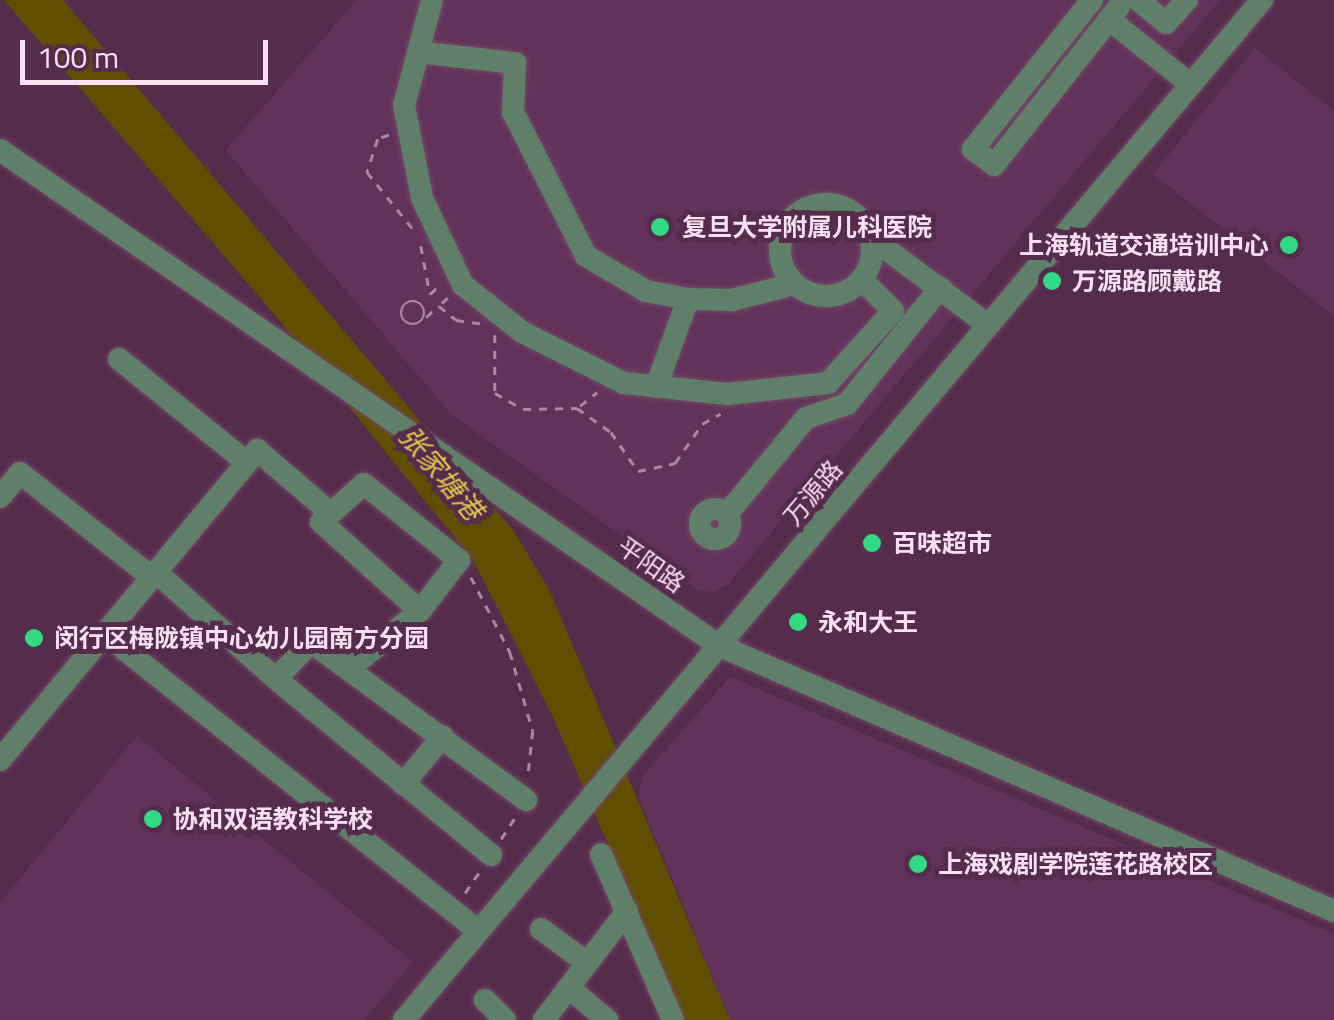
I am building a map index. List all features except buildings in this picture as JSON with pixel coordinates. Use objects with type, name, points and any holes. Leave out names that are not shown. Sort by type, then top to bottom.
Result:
[{"type":"street","points":[[432,0],[404,105],[422,198],[460,278],[522,332],[613,378],[656,387],[734,393],[828,383],[893,310],[862,280]]},
{"type":"street","points":[[1092,0],[973,148],[994,165],[1123,5]]},
{"type":"street","points":[[1123,5],[1166,23],[1187,0]]},
{"type":"street","name":"万源路","points":[[404,1020],[1262,0]]},
{"type":"street","points":[[1123,5],[1190,84]]},
{"type":"street","points":[[418,52],[515,64],[512,112],[586,256],[646,291],[688,300],[732,300],[794,284]]},
{"type":"street","name":"平阳路","points":[[0,150],[718,645],[1334,911]]},
{"type":"street","points":[[870,237],[870,267],[862,280],[821,297],[794,284],[780,256],[796,215],[824,204],[838,206],[870,237],[988,325]]},
{"type":"street","points":[[727,514],[806,418],[847,404],[940,288]]},
{"type":"street","points":[[656,387],[688,300]]},
{"type":"street","points":[[119,359],[246,462]]},
{"type":"street","points":[[0,760],[256,450],[327,510]]},
{"type":"street","points":[[0,496],[20,473],[154,575],[491,855]]},
{"type":"street","points":[[350,668],[420,610],[459,560],[364,484],[327,510],[321,522],[342,545],[420,610]]},
{"type":"street","points":[[105,634],[478,931]]},
{"type":"street","points":[[276,679],[311,642],[526,800]]},
{"type":"street","points":[[403,784],[442,736]]},
{"type":"street","points":[[602,854],[673,1020]]},
{"type":"street","points":[[544,1020],[626,911]]},
{"type":"street","points":[[541,929],[587,964]]},
{"type":"street","points":[[569,988],[608,1020]]},
{"type":"street","points":[[485,1000],[505,1020]]},
{"type":"path","points":[[408,128],[378,139],[367,172],[417,234],[430,294]]},
{"type":"path","points":[[460,278],[439,306],[424,318],[412,326],[402,318],[405,304],[420,303],[460,278]]},
{"type":"path","points":[[420,303],[424,318]]},
{"type":"path","points":[[439,306],[456,320],[486,324],[495,336],[491,386],[504,400],[543,411],[578,408],[613,378]]},
{"type":"path","points":[[578,408],[611,432],[638,470],[663,469],[675,463],[702,424],[728,408],[734,393]]},
{"type":"path","points":[[452,910],[526,800],[533,731],[510,652],[459,560]]},
{"type":"shaded area","name":"复旦大学附属儿科医院","points":[[357,0],[1220,0],[727,585],[712,592],[698,590],[452,415],[226,150]]},
{"type":"shaded area","name":"上海轨道交通培训中心","points":[[1255,48],[1334,111],[1334,316],[1153,174]]},
{"type":"shaded area","name":"上海戏剧学院莲花路校区","points":[[730,677],[1334,934],[1334,1020],[730,1020],[638,795],[644,774]]},
{"type":"shaded area","name":"协和双语教科学校","points":[[137,736],[413,962],[364,1020],[0,1020],[0,903]]},
{"type":"water","name":"张家塘港","points":[[4,0],[63,0],[513,530],[549,589],[730,1020],[684,1020],[553,717],[473,560],[269,308]]},
{"type":"place","name":"复旦大学附属儿科医院","points":[[660,227]]},
{"type":"place","name":"上海轨道交通培训中心","points":[[1289,245]]},
{"type":"place","name":"万源路顾戴路","points":[[1052,281]]},
{"type":"place","name":"百味超市","points":[[872,543]]},
{"type":"place","name":"永和大王","points":[[798,622]]},
{"type":"place","name":"闵行区梅陇镇中心幼儿园南方分园","points":[[34,638]]},
{"type":"place","name":"协和双语教科学校","points":[[153,819]]},
{"type":"place","name":"上海戏剧学院莲花路校区","points":[[918,864]]}]
